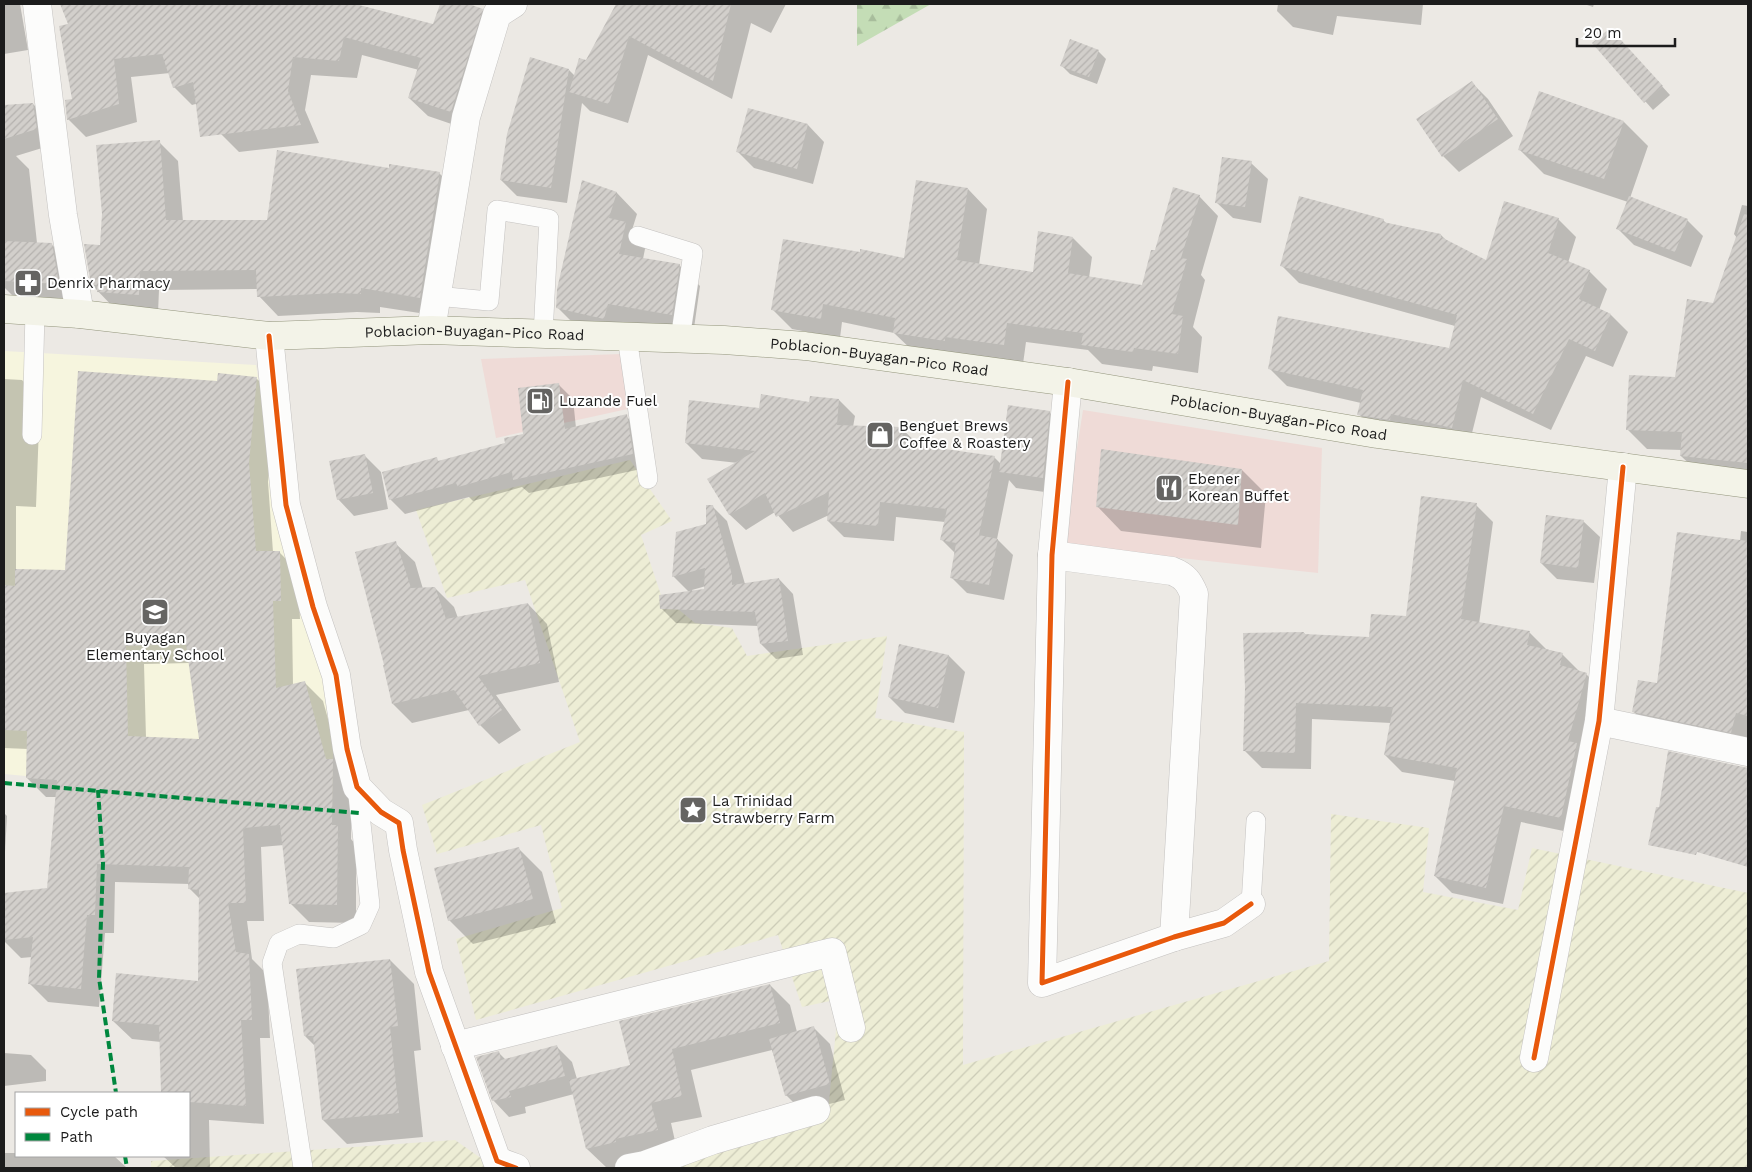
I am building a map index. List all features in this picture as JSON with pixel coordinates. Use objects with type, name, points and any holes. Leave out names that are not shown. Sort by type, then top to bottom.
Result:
[{"type":"main road","name":"Poblacion-Buyagan-Pico Road","points":[[4,309],[80,314],[269,336],[431,330],[724,340],[805,346],[1068,382],[1377,434],[1748,484]]},
{"type":"street","points":[[36,4],[63,215],[80,314]]},
{"type":"street","points":[[431,330],[466,117],[497,14],[512,4]]},
{"type":"street","points":[[269,336],[286,505],[312,607],[336,675],[347,749],[357,787],[381,812],[399,823],[429,972],[497,1161],[516,1168]]},
{"type":"street","points":[[1068,382],[1052,555],[1042,983],[1174,937],[1224,923],[1251,904]]},
{"type":"street","points":[[1534,1058],[1599,722],[1623,467]]},
{"type":"street","points":[[1052,555],[1172,571],[1182,575],[1189,581],[1194,594],[1174,937]]},
{"type":"street","points":[[1599,722],[1748,752]]},
{"type":"street","points":[[455,1046],[832,952],[851,1028]]},
{"type":"street","points":[[629,1168],[645,1165],[713,1140],[816,1110]]},
{"type":"lane","points":[[488,333],[497,210],[549,219],[543,335]]},
{"type":"lane","points":[[638,236],[694,254],[680,339]]},
{"type":"lane","points":[[436,296],[489,301]]},
{"type":"lane","points":[[32,435],[35,311]]},
{"type":"lane","points":[[627,337],[648,479]]},
{"type":"lane","points":[[303,1168],[272,964],[279,943],[299,934],[334,938],[361,925],[370,905],[357,787]]},
{"type":"lane","points":[[1251,904],[1256,821]]},
{"type":"shaded area","name":"Buyagan Elementary School","points":[[4,351],[256,365],[280,509],[334,716],[332,804],[4,774]]},
{"type":"shaded area","points":[[622,354],[632,408],[496,438],[481,359]]},
{"type":"shaded area","points":[[1083,410],[1322,448],[1318,573],[1062,545]]},
{"type":"shaded area","name":"La Trinidad Strawberry Farm","points":[[630,460],[672,521],[641,535],[661,595],[695,623],[732,628],[747,656],[887,636],[875,718],[964,732],[963,1065],[1329,961],[1331,814],[1429,828],[1423,892],[1518,910],[1532,848],[1748,893],[1748,1168],[649,1168],[828,1112],[839,999],[802,1007],[778,935],[476,1020],[456,939],[562,908],[541,825],[437,854],[422,805],[580,742],[525,580],[447,598],[416,510]]},
{"type":"shaded area","points":[[455,1140],[495,1168],[151,1168],[151,1161]]},
{"type":"green space","points":[[857,4],[931,4],[857,46]]},
{"type":"building","points":[[60,4],[355,4],[433,24],[440,4],[469,4],[483,9],[451,112],[408,98],[421,58],[344,37],[339,61],[293,57],[288,91],[301,125],[200,137],[193,82],[173,88],[162,54],[114,59],[119,104],[67,120],[65,100],[72,99],[59,26],[68,24]]},
{"type":"building","points":[[616,4],[731,4],[713,81],[629,36],[609,104],[569,92],[579,58],[586,60]]},
{"type":"building","points":[[1610,28],[1663,86],[1644,103],[1592,43]]},
{"type":"building","points":[[1070,39],[1099,50],[1089,77],[1060,66]]},
{"type":"building","points":[[530,57],[569,69],[551,188],[500,180],[507,134]]},
{"type":"building","points":[[1472,81],[1498,119],[1442,157],[1416,119]]},
{"type":"building","points":[[1539,91],[1624,121],[1604,179],[1518,150]]},
{"type":"building","points":[[33,103],[37,129],[4,139],[4,105]]},
{"type":"building","points":[[748,108],[808,124],[797,169],[736,152]]},
{"type":"building","points":[[160,140],[166,220],[267,220],[277,150],[389,168],[389,164],[440,172],[420,298],[361,288],[361,294],[337,293],[257,297],[256,270],[140,271],[139,295],[97,292],[97,285],[91,285],[84,244],[100,245],[102,214],[96,145]]},
{"type":"building","points":[[1222,157],[1252,161],[1245,207],[1215,203]]},
{"type":"building","points":[[582,180],[617,192],[609,218],[626,222],[619,254],[680,264],[672,315],[608,304],[604,319],[556,308],[557,289]]},
{"type":"building","points":[[916,180],[968,188],[957,260],[1033,272],[1038,231],[1073,237],[1068,273],[1142,285],[1151,250],[1155,250],[1173,187],[1200,195],[1181,258],[1187,259],[1172,314],[1183,316],[1178,354],[1134,348],[1133,352],[1081,345],[1083,333],[1007,323],[1004,345],[945,337],[945,341],[893,333],[895,318],[823,304],[821,319],[771,310],[783,239],[860,252],[860,249],[904,258]]},
{"type":"building","points":[[1299,196],[1384,219],[1383,222],[1441,234],[1441,237],[1486,260],[1504,201],[1559,218],[1548,253],[1590,270],[1579,299],[1611,314],[1595,351],[1569,339],[1533,414],[1463,380],[1452,428],[1391,414],[1390,420],[1357,415],[1363,390],[1268,369],[1278,316],[1449,348],[1457,315],[1280,266]]},
{"type":"building","points":[[1629,196],[1688,219],[1675,252],[1616,229]]},
{"type":"building","points":[[1744,214],[1748,215],[1748,463],[1680,456],[1682,432],[1626,430],[1629,375],[1675,377],[1687,299],[1713,303]]},
{"type":"building","points":[[4,241],[52,243],[59,284],[4,281]]},
{"type":"building","name":"Buyagan Elementary School","points":[[78,371],[217,381],[218,373],[257,377],[249,463],[256,551],[280,551],[281,601],[273,601],[276,688],[305,681],[326,759],[333,759],[332,825],[338,825],[337,905],[289,904],[280,825],[243,828],[246,903],[228,903],[236,952],[249,954],[252,1020],[241,1020],[246,1106],[190,1102],[190,1092],[161,1092],[159,1025],[112,1021],[116,973],[198,981],[199,890],[188,889],[189,867],[97,864],[95,915],[87,915],[81,989],[28,984],[33,937],[4,940],[4,893],[47,888],[57,780],[26,778],[27,731],[4,730],[4,585],[15,586],[15,569],[65,570]],"holes":[[[186,644],[199,739],[128,736],[126,646]]]},
{"type":"building","points":[[559,383],[565,429],[627,414],[633,454],[513,480],[512,472],[458,487],[456,483],[389,500],[382,472],[437,457],[438,461],[505,443],[504,438],[523,434],[518,388]]},
{"type":"building","points":[[761,394],[809,402],[810,396],[839,399],[837,425],[903,427],[902,443],[995,456],[979,535],[998,539],[989,585],[950,578],[956,543],[940,540],[947,509],[880,502],[878,526],[827,521],[829,492],[776,517],[765,493],[729,515],[707,479],[755,451],[685,443],[689,400],[759,408]]},
{"type":"building","points":[[1008,405],[1050,411],[1043,478],[999,472]]},
{"type":"building","name":"Ebener Korean Buffet","points":[[1101,449],[1242,469],[1238,525],[1096,507]]},
{"type":"building","points":[[365,454],[373,493],[337,500],[329,461]]},
{"type":"building","points":[[1421,496],[1477,503],[1461,619],[1530,631],[1527,645],[1563,653],[1560,665],[1587,673],[1568,741],[1577,743],[1561,818],[1504,806],[1486,888],[1434,876],[1457,768],[1384,755],[1393,707],[1296,703],[1295,753],[1243,751],[1245,688],[1243,633],[1304,632],[1304,634],[1369,637],[1371,614],[1406,616]]},
{"type":"building","points":[[706,505],[713,505],[732,575],[732,585],[779,578],[788,641],[760,644],[755,612],[660,609],[659,595],[704,589],[705,568],[672,577],[676,532],[706,524]]},
{"type":"building","points":[[1546,515],[1584,520],[1578,568],[1540,563]]},
{"type":"building","points":[[1677,532],[1748,541],[1748,716],[1736,713],[1731,733],[1632,712],[1638,680],[1657,683]]},
{"type":"building","points":[[396,541],[411,588],[435,587],[446,619],[528,603],[540,663],[478,676],[502,710],[479,726],[454,690],[392,704],[355,552]]},
{"type":"building","points":[[899,644],[949,655],[938,708],[888,697]]},
{"type":"building","points":[[1668,751],[1748,768],[1748,867],[1697,852],[1696,855],[1648,845],[1656,807],[1659,807]]},
{"type":"building","points":[[519,847],[533,899],[448,921],[434,868]]},
{"type":"building","points":[[390,959],[398,1026],[390,1027],[399,1113],[322,1120],[313,1036],[304,1036],[296,969]]},
{"type":"building","points":[[770,984],[780,1023],[672,1049],[682,1096],[651,1103],[658,1130],[615,1139],[616,1142],[586,1149],[569,1080],[630,1065],[619,1021]]},
{"type":"building","points":[[814,1026],[830,1084],[785,1096],[769,1039]]},
{"type":"building","points":[[557,1045],[565,1076],[509,1091],[511,1097],[492,1101],[476,1057],[499,1051],[501,1060]]},
{"type":"marked path","points":[[4,783],[360,813]]},
{"type":"marked path","points":[[98,790],[103,863],[99,978],[116,1092]]},
{"type":"marked path","points":[[125,1157],[127,1168]]},
{"type":"cycle path","points":[[269,336],[286,505],[313,607],[336,675],[347,749],[357,787],[381,812],[399,823],[429,972],[497,1161],[516,1168]]},
{"type":"cycle path","points":[[1068,382],[1052,555],[1042,983],[1174,937],[1224,923],[1251,904]]},
{"type":"cycle path","points":[[1534,1058],[1599,721],[1623,467]]},
{"type":"place","name":"Denrix Pharmacy","points":[[28,283]]},
{"type":"place","name":"Luzande Fuel","points":[[540,401]]},
{"type":"place","name":"Benguet Brews Coffee & Roastery","points":[[880,435]]},
{"type":"place","name":"Ebener Korean Buffet","points":[[1169,488]]},
{"type":"place","name":"Buyagan Elementary School","points":[[155,612]]},
{"type":"place","name":"La Trinidad Strawberry Farm","points":[[693,810]]}]
